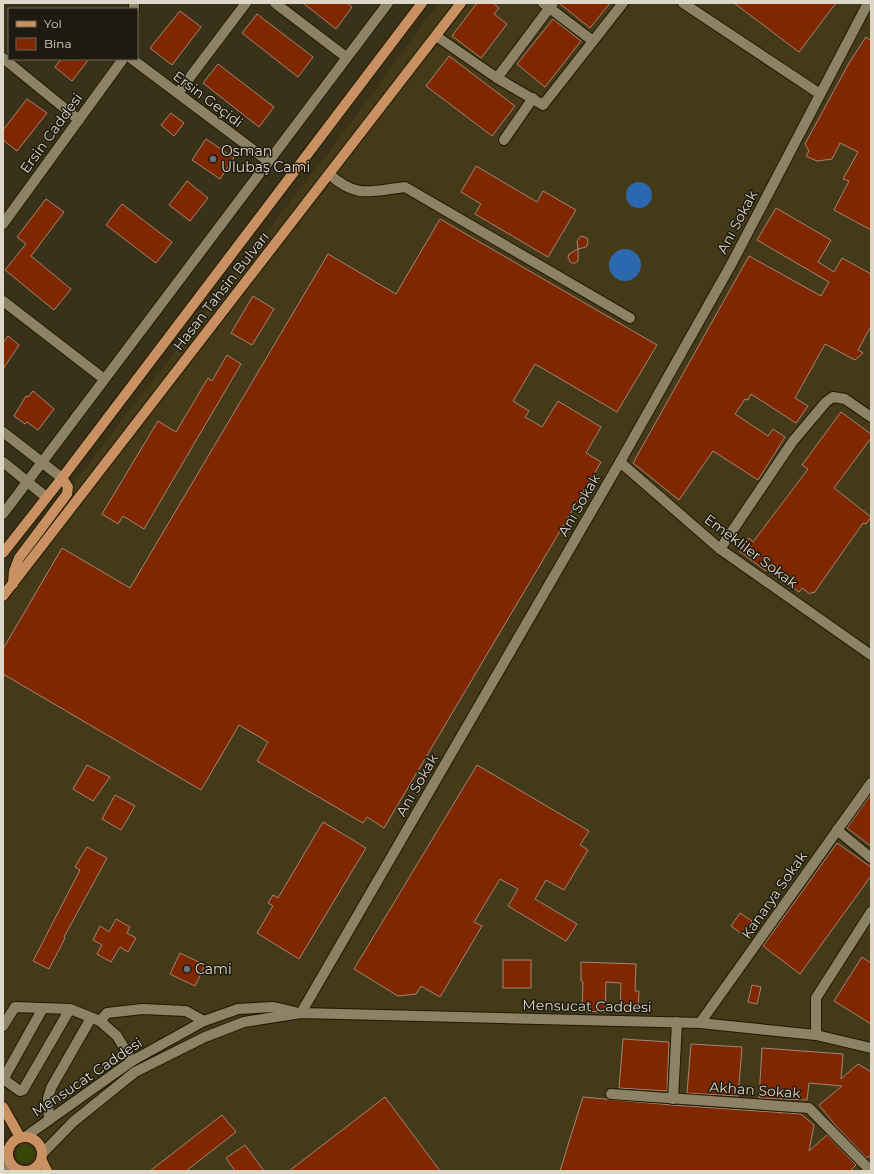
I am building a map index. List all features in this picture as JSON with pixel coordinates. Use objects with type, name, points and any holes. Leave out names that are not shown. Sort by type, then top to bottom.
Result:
[{"type":"main road","name":"Hasan Tahsin Bulvarı","points":[[3,553],[62,478],[422,3]]},
{"type":"main road","name":"Hasan Tahsin Bulvarı","points":[[3,596],[461,3]]},
{"type":"main road","points":[[13,584],[14,571],[18,558],[68,494],[67,483],[62,478]]},
{"type":"main road","points":[[3,1107],[22,1137]]},
{"type":"main road","points":[[41,1156],[34,1168],[24,1171],[13,1168],[5,1150],[11,1143],[22,1137],[35,1140],[38,1144],[47,1171]]},
{"type":"street","points":[[178,93],[246,3]]},
{"type":"street","points":[[275,3],[346,57]]},
{"type":"street","points":[[3,514],[388,3]]},
{"type":"street","points":[[436,36],[497,78],[543,105],[623,3]]},
{"type":"street","points":[[683,3],[820,94]]},
{"type":"street","name":"Anı Sokak","points":[[301,1013],[620,462],[732,263],[868,3]]},
{"type":"street","points":[[497,78],[549,5],[593,41]]},
{"type":"street","points":[[3,58],[79,120]]},
{"type":"street","name":"Ersin Caddesi","points":[[3,224],[121,60]]},
{"type":"street","name":"Ersin Geçidi","points":[[133,60],[268,161]]},
{"type":"street","points":[[504,140],[532,98]]},
{"type":"street","points":[[328,174],[345,187],[354,191],[366,192],[405,187],[630,318]]},
{"type":"street","points":[[3,301],[104,379]]},
{"type":"street","points":[[720,549],[793,441],[826,402],[833,397],[846,399],[871,418]]},
{"type":"street","points":[[3,432],[62,478]]},
{"type":"street","points":[[3,462],[46,497]]},
{"type":"street","name":"Emekliler Sokak","points":[[620,462],[720,549],[871,655]]},
{"type":"street","name":"Kanarya Sokak","points":[[700,1023],[871,783]]},
{"type":"street","points":[[837,830],[871,858]]},
{"type":"street","points":[[816,1034],[816,998],[871,912]]},
{"type":"street","points":[[3,1026],[15,1006],[70,1009],[95,1020],[117,1036],[132,1061]]},
{"type":"street","name":"Mensucat Caddesi","points":[[22,1137],[49,1120],[132,1061],[204,1021],[238,1009],[274,1007],[301,1013]]},
{"type":"street","points":[[43,1008],[5,1076],[6,1081],[20,1091],[23,1090],[70,1009]]},
{"type":"street","points":[[49,1120],[48,1098],[51,1088],[95,1020],[107,1013],[142,1009],[186,1011],[204,1021]]},
{"type":"street","name":"Mensucat Caddesi","points":[[41,1156],[73,1122],[135,1072],[205,1037],[244,1022],[301,1013],[700,1023],[816,1034],[871,1048]]},
{"type":"street","points":[[673,1099],[677,1022]]},
{"type":"street","name":"Akhan Sokak","points":[[611,1094],[809,1108],[871,1171]]},
{"type":"shaded area","points":[[439,3],[871,3],[871,1171],[36,1171],[25,1152],[3,1123],[3,575],[334,145]]},
{"type":"green space","points":[[25,1145],[31,1148],[34,1154],[31,1160],[25,1163],[19,1160],[16,1154],[19,1148]]},
{"type":"water","points":[[639,182],[648,186],[652,195],[648,204],[639,208],[630,204],[626,195],[630,186]]},
{"type":"water","points":[[622,249],[628,249],[638,256],[641,265],[640,271],[634,278],[628,281],[622,281],[612,274],[609,268],[609,262],[616,252]]},
{"type":"building","points":[[303,3],[347,3],[352,7],[336,29]]},
{"type":"building","points":[[477,3],[493,3],[499,8],[494,14],[507,24],[481,58],[452,36]]},
{"type":"building","points":[[559,3],[610,3],[590,28]]},
{"type":"building","points":[[734,3],[836,3],[799,52]]},
{"type":"building","points":[[180,11],[201,27],[172,65],[150,48]]},
{"type":"building","points":[[257,14],[313,57],[298,77],[242,33]]},
{"type":"building","points":[[553,19],[581,41],[545,87],[517,64]]},
{"type":"building","points":[[866,37],[871,41],[871,230],[834,210],[849,181],[843,179],[858,152],[840,143],[832,159],[817,161],[806,156],[809,151],[805,144],[849,63]]},
{"type":"building","points":[[449,56],[515,106],[492,136],[426,86]]},
{"type":"building","points":[[60,60],[88,60],[72,81],[55,67]]},
{"type":"building","points":[[218,64],[274,107],[259,127],[203,83]]},
{"type":"building","points":[[27,99],[47,113],[17,151],[3,140],[3,130]]},
{"type":"building","points":[[171,113],[184,123],[174,136],[161,125]]},
{"type":"building","name":"Osman Ulubaş Cami","points":[[206,139],[234,158],[220,179],[192,160]]},
{"type":"building","points":[[476,166],[537,202],[543,191],[576,210],[548,257],[475,214],[481,204],[461,192]]},
{"type":"building","points":[[187,181],[208,198],[190,221],[169,205]]},
{"type":"building","points":[[46,199],[64,212],[31,256],[71,289],[54,310],[5,270],[26,244],[17,237]]},
{"type":"building","points":[[122,204],[172,242],[156,263],[106,225]]},
{"type":"building","points":[[776,208],[831,240],[818,262],[834,272],[842,258],[871,274],[871,326],[858,350],[863,353],[855,360],[825,344],[795,398],[808,406],[796,423],[751,394],[748,400],[745,399],[735,414],[768,436],[773,429],[785,437],[758,480],[713,451],[679,500],[633,463],[749,256],[821,296],[829,282],[757,240]]},
{"type":"building","points":[[440,219],[657,345],[617,412],[535,364],[513,401],[529,411],[525,417],[542,427],[558,401],[601,427],[586,453],[601,462],[384,828],[367,817],[363,823],[257,761],[268,742],[239,725],[201,790],[3,674],[3,649],[62,548],[130,588],[328,254],[396,294]]},
{"type":"building","points":[[581,236],[587,238],[588,243],[586,247],[578,249],[577,241]]},
{"type":"building","points":[[578,249],[578,261],[571,263],[568,258],[569,254]]},
{"type":"building","points":[[253,296],[274,309],[252,345],[231,333]]},
{"type":"building","points":[[8,336],[19,345],[3,369],[3,343]]},
{"type":"building","points":[[227,355],[241,364],[144,529],[123,516],[118,524],[102,514],[158,421],[176,432],[208,378],[212,381]]},
{"type":"building","points":[[33,391],[54,409],[38,430],[27,422],[25,424],[14,416],[26,396],[28,397]]},
{"type":"building","points":[[841,412],[871,434],[871,438],[834,488],[871,517],[866,524],[863,523],[814,593],[812,592],[810,594],[802,588],[799,592],[768,569],[766,571],[739,551],[749,538],[753,542],[808,469],[802,465]]},
{"type":"building","points":[[87,765],[110,777],[93,801],[73,789]]},
{"type":"building","points":[[477,765],[589,831],[580,845],[588,850],[564,890],[546,880],[535,899],[577,924],[566,941],[508,906],[518,889],[500,879],[474,922],[482,926],[440,997],[421,986],[416,994],[398,996],[354,969]]},
{"type":"building","points":[[871,794],[871,846],[847,828]]},
{"type":"building","points":[[115,795],[135,806],[121,830],[102,819]]},
{"type":"building","points":[[323,822],[366,848],[299,959],[257,933],[273,906],[268,903],[273,895],[278,898]]},
{"type":"building","points":[[837,843],[871,867],[871,876],[800,974],[763,946]]},
{"type":"building","points":[[87,847],[107,858],[64,937],[65,938],[49,969],[33,961],[80,870],[75,867]]},
{"type":"building","points":[[740,913],[752,921],[743,935],[731,926]]},
{"type":"building","points":[[116,919],[130,927],[127,933],[136,938],[128,952],[120,947],[111,962],[97,954],[102,945],[93,940],[100,926],[109,932]]},
{"type":"building","name":"Cami","points":[[180,953],[205,965],[195,986],[170,974]]},
{"type":"building","points":[[862,957],[871,963],[871,1024],[834,1001]]},
{"type":"building","points":[[503,960],[531,960],[531,988],[503,988]]},
{"type":"building","points":[[581,962],[636,964],[635,991],[639,991],[638,1011],[620,1010],[621,983],[606,982],[605,1012],[582,1011],[583,982],[581,981]]},
{"type":"building","points":[[752,985],[761,987],[757,1004],[748,1002]]},
{"type":"building","points":[[623,1039],[669,1042],[667,1091],[619,1088]]},
{"type":"building","points":[[691,1044],[742,1047],[738,1096],[687,1093]]},
{"type":"building","points":[[762,1048],[843,1054],[841,1079],[858,1064],[871,1072],[871,1155],[867,1158],[836,1126],[819,1105],[842,1086],[809,1083],[807,1100],[759,1098]]},
{"type":"building","points":[[385,1097],[440,1171],[289,1171]]},
{"type":"building","points":[[583,1097],[801,1114],[814,1125],[809,1151],[827,1135],[856,1165],[850,1171],[560,1171]]},
{"type":"building","points":[[222,1115],[236,1132],[186,1171],[150,1171]]},
{"type":"building","points":[[245,1145],[264,1171],[235,1171],[226,1158]]},
{"type":"place","name":"Osman Ulubaş Cami","points":[[213,159]]},
{"type":"place","name":"Cami","points":[[187,969]]}]
